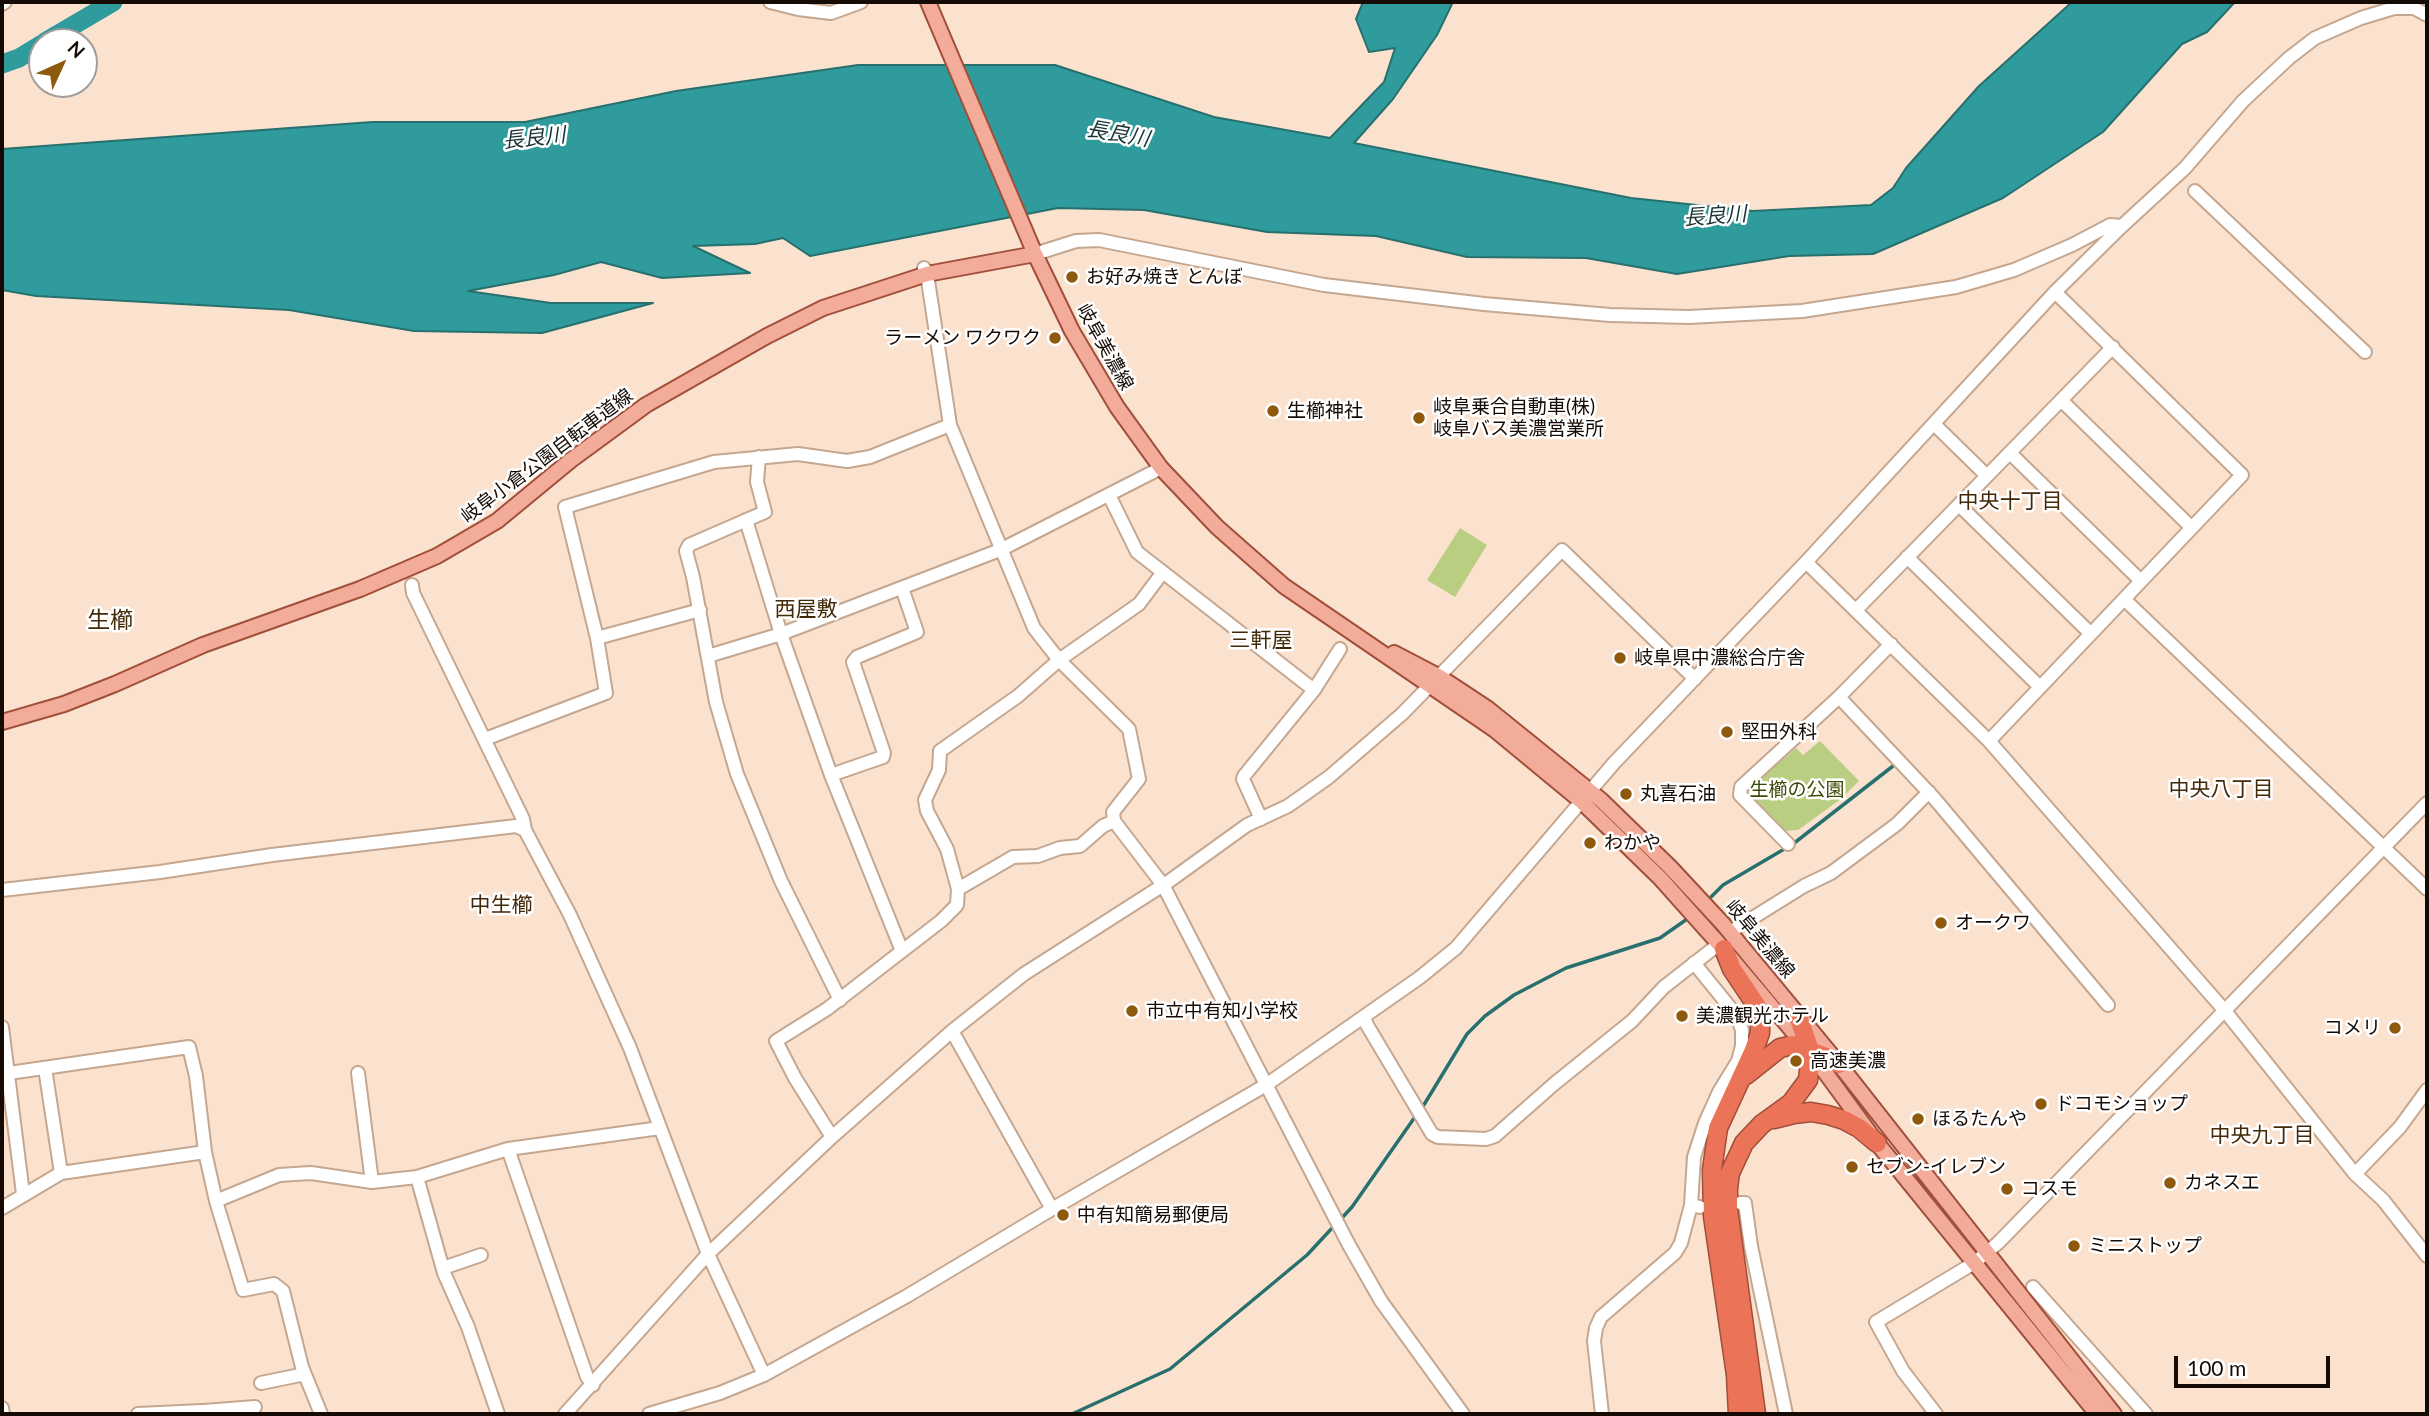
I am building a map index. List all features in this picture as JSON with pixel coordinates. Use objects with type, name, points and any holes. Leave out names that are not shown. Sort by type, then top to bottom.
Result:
[{"type":"highway","points":[[1724,942],[1732,969],[1756,1005],[1760,1033],[1755,1050],[1718,1128],[1712,1170],[1713,1216],[1744,1376],[1758,1414]]},
{"type":"highway","points":[[1741,1414],[1744,1376],[1728,1209],[1730,1173],[1744,1143],[1762,1124],[1791,1103],[1808,1080],[1811,1053],[1798,1016]]},
{"type":"highway","points":[[1739,1082],[1751,1069],[1780,1048],[1793,1045],[1839,1064]]},
{"type":"highway","points":[[1762,1124],[1779,1117],[1811,1112],[1844,1120],[1877,1143]]},
{"type":"main road","name":"岐阜美濃線","points":[[928,2],[1035,254],[1072,331],[1116,407],[1161,468],[1217,527],[1284,586],[1355,635],[1435,682],[1487,708],[1585,796],[1670,867],[1704,904],[1724,942],[1877,1143],[2097,1414]]},
{"type":"main road","name":"岐阜小倉公園自転車道線","points":[[2,722],[64,704],[203,645],[360,589],[437,555],[497,521],[571,460],[646,405],[712,366],[824,308],[925,271],[1035,254]]},
{"type":"main road","name":"岐阜美濃線","points":[[1585,796],[1693,914],[1798,1016],[1839,1064],[2114,1414]]},
{"type":"street","points":[[770,2],[831,13],[861,2]]},
{"type":"street","points":[[649,1414],[720,1393],[764,1375],[907,1296],[1266,1085],[1364,1017],[1456,948],[1585,796],[2055,292],[2185,168],[2252,93],[2288,58],[2315,38],[2361,18],[2394,8],[2414,8],[2427,15]]},
{"type":"street","points":[[2195,191],[2365,352]]},
{"type":"street","points":[[1035,254],[1076,241],[1099,240],[1324,285],[1510,307],[1611,315],[1689,317],[1802,311],[1956,287],[2014,270],[2110,225],[2122,226]]},
{"type":"street","points":[[925,271],[950,425],[1034,628],[1059,660],[1129,729],[1139,779],[1113,812],[1114,821],[1163,885],[1381,1301],[1463,1414]]},
{"type":"street","points":[[1989,741],[2242,475],[2055,292]]},
{"type":"street","points":[[1856,610],[2113,347]]},
{"type":"street","points":[[2062,400],[2192,528]]},
{"type":"street","points":[[1934,424],[1987,476]]},
{"type":"street","points":[[485,739],[606,693],[597,638],[565,506],[714,462],[798,454],[846,461],[870,457],[950,425]]},
{"type":"street","points":[[2010,453],[2141,582]]},
{"type":"street","points":[[759,457],[757,482],[765,512],[690,545],[686,551],[700,610],[716,702],[737,774],[781,881],[840,1000]]},
{"type":"street","points":[[708,656],[781,634],[1000,550],[1161,468]]},
{"type":"street","points":[[1109,495],[1137,552],[1314,690]]},
{"type":"street","points":[[1959,505],[2091,634]]},
{"type":"street","points":[[746,520],[781,634],[831,775],[902,951]]},
{"type":"street","points":[[565,1414],[708,1255],[832,1137],[952,1031],[1024,974],[1163,885],[1247,825],[1288,806],[1329,777],[1402,715],[1562,550],[1695,679]]},
{"type":"street","points":[[1907,557],[2040,687]]},
{"type":"street","points":[[1806,562],[1989,741],[2225,1011],[2355,1174],[2383,1200],[2427,1256]]},
{"type":"street","points":[[832,1137],[795,1078],[776,1041],[840,1000],[957,905],[958,889],[947,849],[927,811],[925,800],[939,770],[940,751],[1018,696],[1059,660],[1139,604],[1163,572]]},
{"type":"street","points":[[412,585],[523,819],[525,830],[570,915],[630,1048],[708,1255],[764,1375]]},
{"type":"street","points":[[831,775],[883,757],[884,753],[853,662],[857,657],[917,632],[902,587]]},
{"type":"street","points":[[2124,599],[2427,889]]},
{"type":"street","points":[[597,638],[700,610]]},
{"type":"street","points":[[1788,844],[1740,795],[1741,787],[1839,697],[1891,644]]},
{"type":"street","points":[[1261,819],[1244,776],[1314,690],[1340,649]]},
{"type":"street","points":[[1839,697],[1929,792],[2108,1005]]},
{"type":"street","points":[[1364,1017],[1432,1134],[1438,1137],[1486,1139],[1495,1136],[1632,1021],[1664,987],[1694,963],[1804,886],[1831,873],[1897,824],[1929,792]]},
{"type":"street","points":[[1937,1414],[1903,1371],[1876,1322],[1973,1263],[2008,1234],[2427,803]]},
{"type":"street","points":[[958,889],[1013,857],[1038,856],[1060,848],[1080,846],[1114,821]]},
{"type":"street","points":[[2,890],[516,826],[525,830]]},
{"type":"street","points":[[1602,1414],[1594,1341],[1596,1328],[1601,1317],[1675,1253],[1681,1243],[1695,1206],[1694,1157],[1705,1123],[1738,1060],[1742,1046],[1742,1030],[1737,1016],[1694,963]]},
{"type":"street","points":[[2,1027],[23,1194]]},
{"type":"street","points":[[952,1031],[1052,1209]]},
{"type":"street","points":[[6,1074],[190,1047],[197,1076],[205,1152],[216,1201],[243,1290],[274,1284],[283,1291],[305,1374],[321,1414]]},
{"type":"street","points":[[45,1068],[61,1174]]},
{"type":"street","points":[[358,1073],[372,1182]]},
{"type":"street","points":[[2355,1174],[2400,1126],[2427,1090]]},
{"type":"street","points":[[216,1201],[279,1175],[311,1173],[372,1182],[417,1177],[508,1149],[660,1128]]},
{"type":"street","points":[[508,1149],[587,1377],[593,1385]]},
{"type":"street","points":[[2,1208],[61,1174],[205,1152]]},
{"type":"street","points":[[417,1177],[443,1268],[468,1327],[498,1414]]},
{"type":"street","points":[[1740,1203],[1745,1203],[1751,1245],[1786,1414]]},
{"type":"street","points":[[443,1268],[481,1255]]},
{"type":"street","points":[[2033,1287],[2146,1414]]},
{"type":"street","points":[[261,1383],[305,1374]]},
{"type":"street","points":[[138,1414],[204,1413],[255,1407]]},
{"type":"street","points":[[2,1408],[3,1414]]},
{"type":"green space","points":[[1460,528],[1487,545],[1455,597],[1427,580]]},
{"type":"green space","name":"生櫛の公園","points":[[1820,741],[1859,781],[1841,799],[1798,830],[1783,831],[1751,797],[1751,787],[1796,748],[1803,755]]},
{"type":"water","name":"長良川","points":[[1363,2],[1453,2],[1437,35],[1393,99],[1354,143],[1631,198],[1753,211],[1871,205],[1893,188],[1906,168],[1979,86],[2072,2],[2235,2],[2207,32],[2182,44],[2103,132],[2003,198],[1873,254],[1789,256],[1677,274],[1586,258],[1467,257],[1376,236],[1267,232],[1144,210],[1058,208],[810,256],[783,238],[755,244],[693,246],[750,273],[662,278],[601,262],[554,275],[468,291],[551,303],[653,303],[542,333],[414,331],[289,310],[36,296],[2,290],[2,149],[372,122],[525,122],[676,91],[858,65],[1055,65],[1214,117],[1330,138],[1384,82],[1395,48],[1369,52],[1356,19]]},
{"type":"waterway","points":[[69,28],[113,2]]},
{"type":"waterway","points":[[2,64],[28,53]]},
{"type":"waterway","points":[[1793,844],[1893,766]]},
{"type":"waterway","points":[[1706,902],[1723,885],[1786,848]]},
{"type":"waterway","points":[[1422,1108],[1467,1034],[1485,1016],[1514,995],[1566,968],[1660,938],[1690,917]]},
{"type":"waterway","points":[[1339,1221],[1352,1207],[1417,1114]]},
{"type":"waterway","points":[[1072,1414],[1170,1369],[1307,1255],[1334,1226]]},
{"type":"place","name":"お好み焼き とんぼ","points":[[1072,277]]},
{"type":"place","name":"ラーメン ワクワク","points":[[1055,338]]},
{"type":"place","name":"生櫛神社","points":[[1273,411]]},
{"type":"place","name":"岐阜乗合自動車(株) 岐阜バス美濃営業所","points":[[1419,418]]},
{"type":"place","name":"岐阜県中濃総合庁舎","points":[[1620,658]]},
{"type":"place","name":"堅田外科","points":[[1727,732]]},
{"type":"place","name":"丸喜石油","points":[[1626,794]]},
{"type":"place","name":"わかや","points":[[1590,843]]},
{"type":"place","name":"オークワ","points":[[1941,923]]},
{"type":"place","name":"市立中有知小学校","points":[[1132,1011]]},
{"type":"place","name":"美濃観光ホテル","points":[[1682,1016]]},
{"type":"place","name":"コメリ","points":[[2395,1028]]},
{"type":"place","name":"高速美濃","points":[[1796,1061]]},
{"type":"place","name":"ドコモショップ","points":[[2041,1104]]},
{"type":"place","name":"ほるたんや","points":[[1918,1119]]},
{"type":"place","name":"セブン-イレブン","points":[[1852,1167]]},
{"type":"place","name":"カネスエ","points":[[2170,1183]]},
{"type":"place","name":"コスモ","points":[[2007,1189]]},
{"type":"place","name":"中有知簡易郵便局","points":[[1063,1215]]},
{"type":"place","name":"ミニストップ","points":[[2074,1246]]},
{"type":"district","name":"中央十丁目","points":[[2010,501]]},
{"type":"district","name":"西屋敷","points":[[806,609]]},
{"type":"district","name":"生櫛","points":[[110,621]]},
{"type":"district","name":"三軒屋","points":[[1261,640]]},
{"type":"district","name":"中央八丁目","points":[[2221,789]]},
{"type":"district","name":"中生櫛","points":[[501,905]]},
{"type":"district","name":"中央九丁目","points":[[2262,1135]]}]
